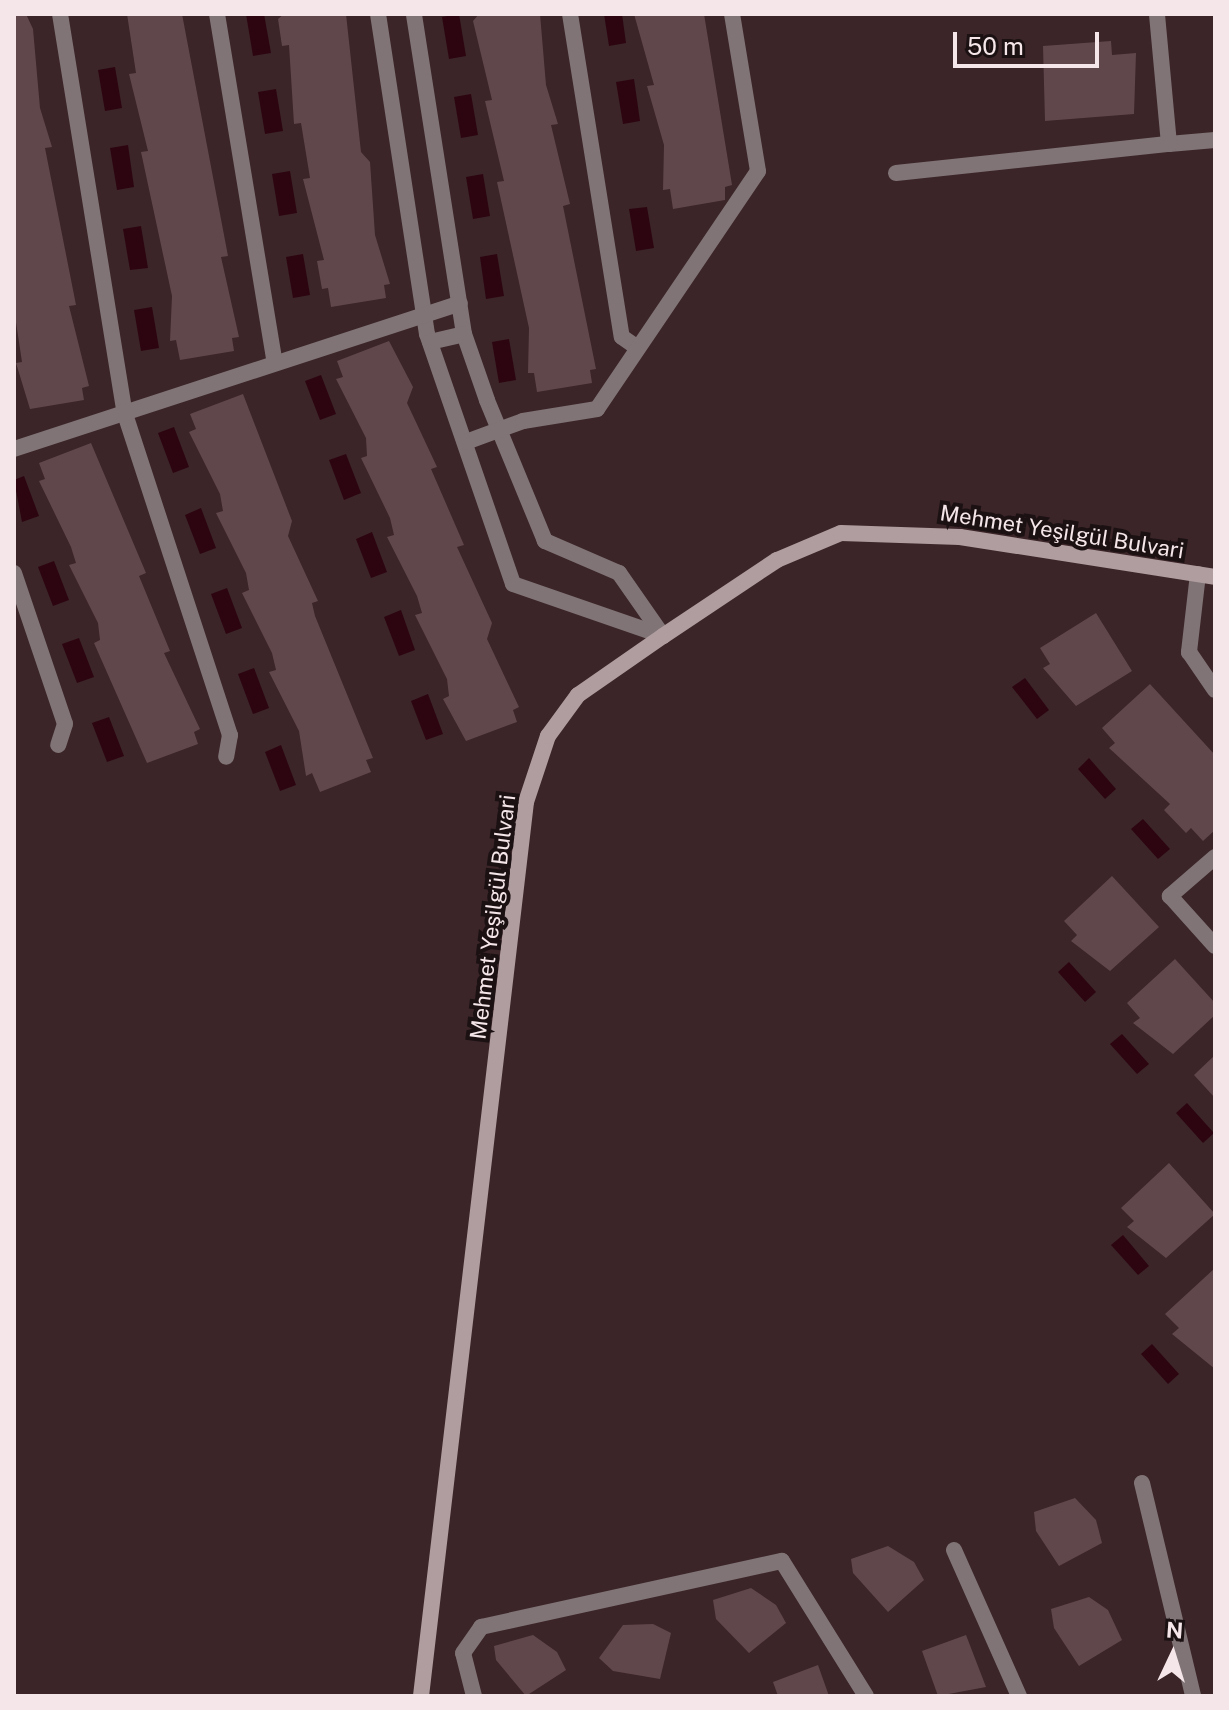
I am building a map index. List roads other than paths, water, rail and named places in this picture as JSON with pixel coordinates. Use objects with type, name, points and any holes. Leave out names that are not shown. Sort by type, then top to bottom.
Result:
[{"type":"main road","name":"Mehmet Yeşilgül Bulvari","points":[[421,1696],[526,802],[548,736],[578,695],[663,636],[777,560],[841,533],[960,537],[1206,576]]},
{"type":"street","points":[[60,14],[124,411],[230,735],[226,757]]},
{"type":"street","points":[[217,14],[274,359]]},
{"type":"street","points":[[378,14],[430,342],[513,584],[663,636]]},
{"type":"street","points":[[414,14],[464,334],[500,430],[545,541],[619,573],[663,636]]},
{"type":"street","points":[[570,14],[622,337],[638,348]]},
{"type":"street","points":[[466,442],[500,430],[597,409],[758,171],[732,14]]},
{"type":"street","points":[[1157,14],[1169,144]]},
{"type":"street","points":[[896,173],[1215,140]]},
{"type":"street","points":[[14,449],[274,359],[424,311],[460,303]]},
{"type":"street","points":[[430,342],[464,334]]},
{"type":"street","points":[[14,573],[65,724],[58,745]]},
{"type":"street","points":[[1206,576],[1189,652],[1215,690]]},
{"type":"street","points":[[1215,857],[1170,896],[1215,946]]},
{"type":"street","points":[[1142,1483],[1193,1696]]},
{"type":"street","points":[[954,1550],[1019,1696]]},
{"type":"street","points":[[474,1696],[463,1653],[481,1627],[782,1561],[866,1696]]}]
